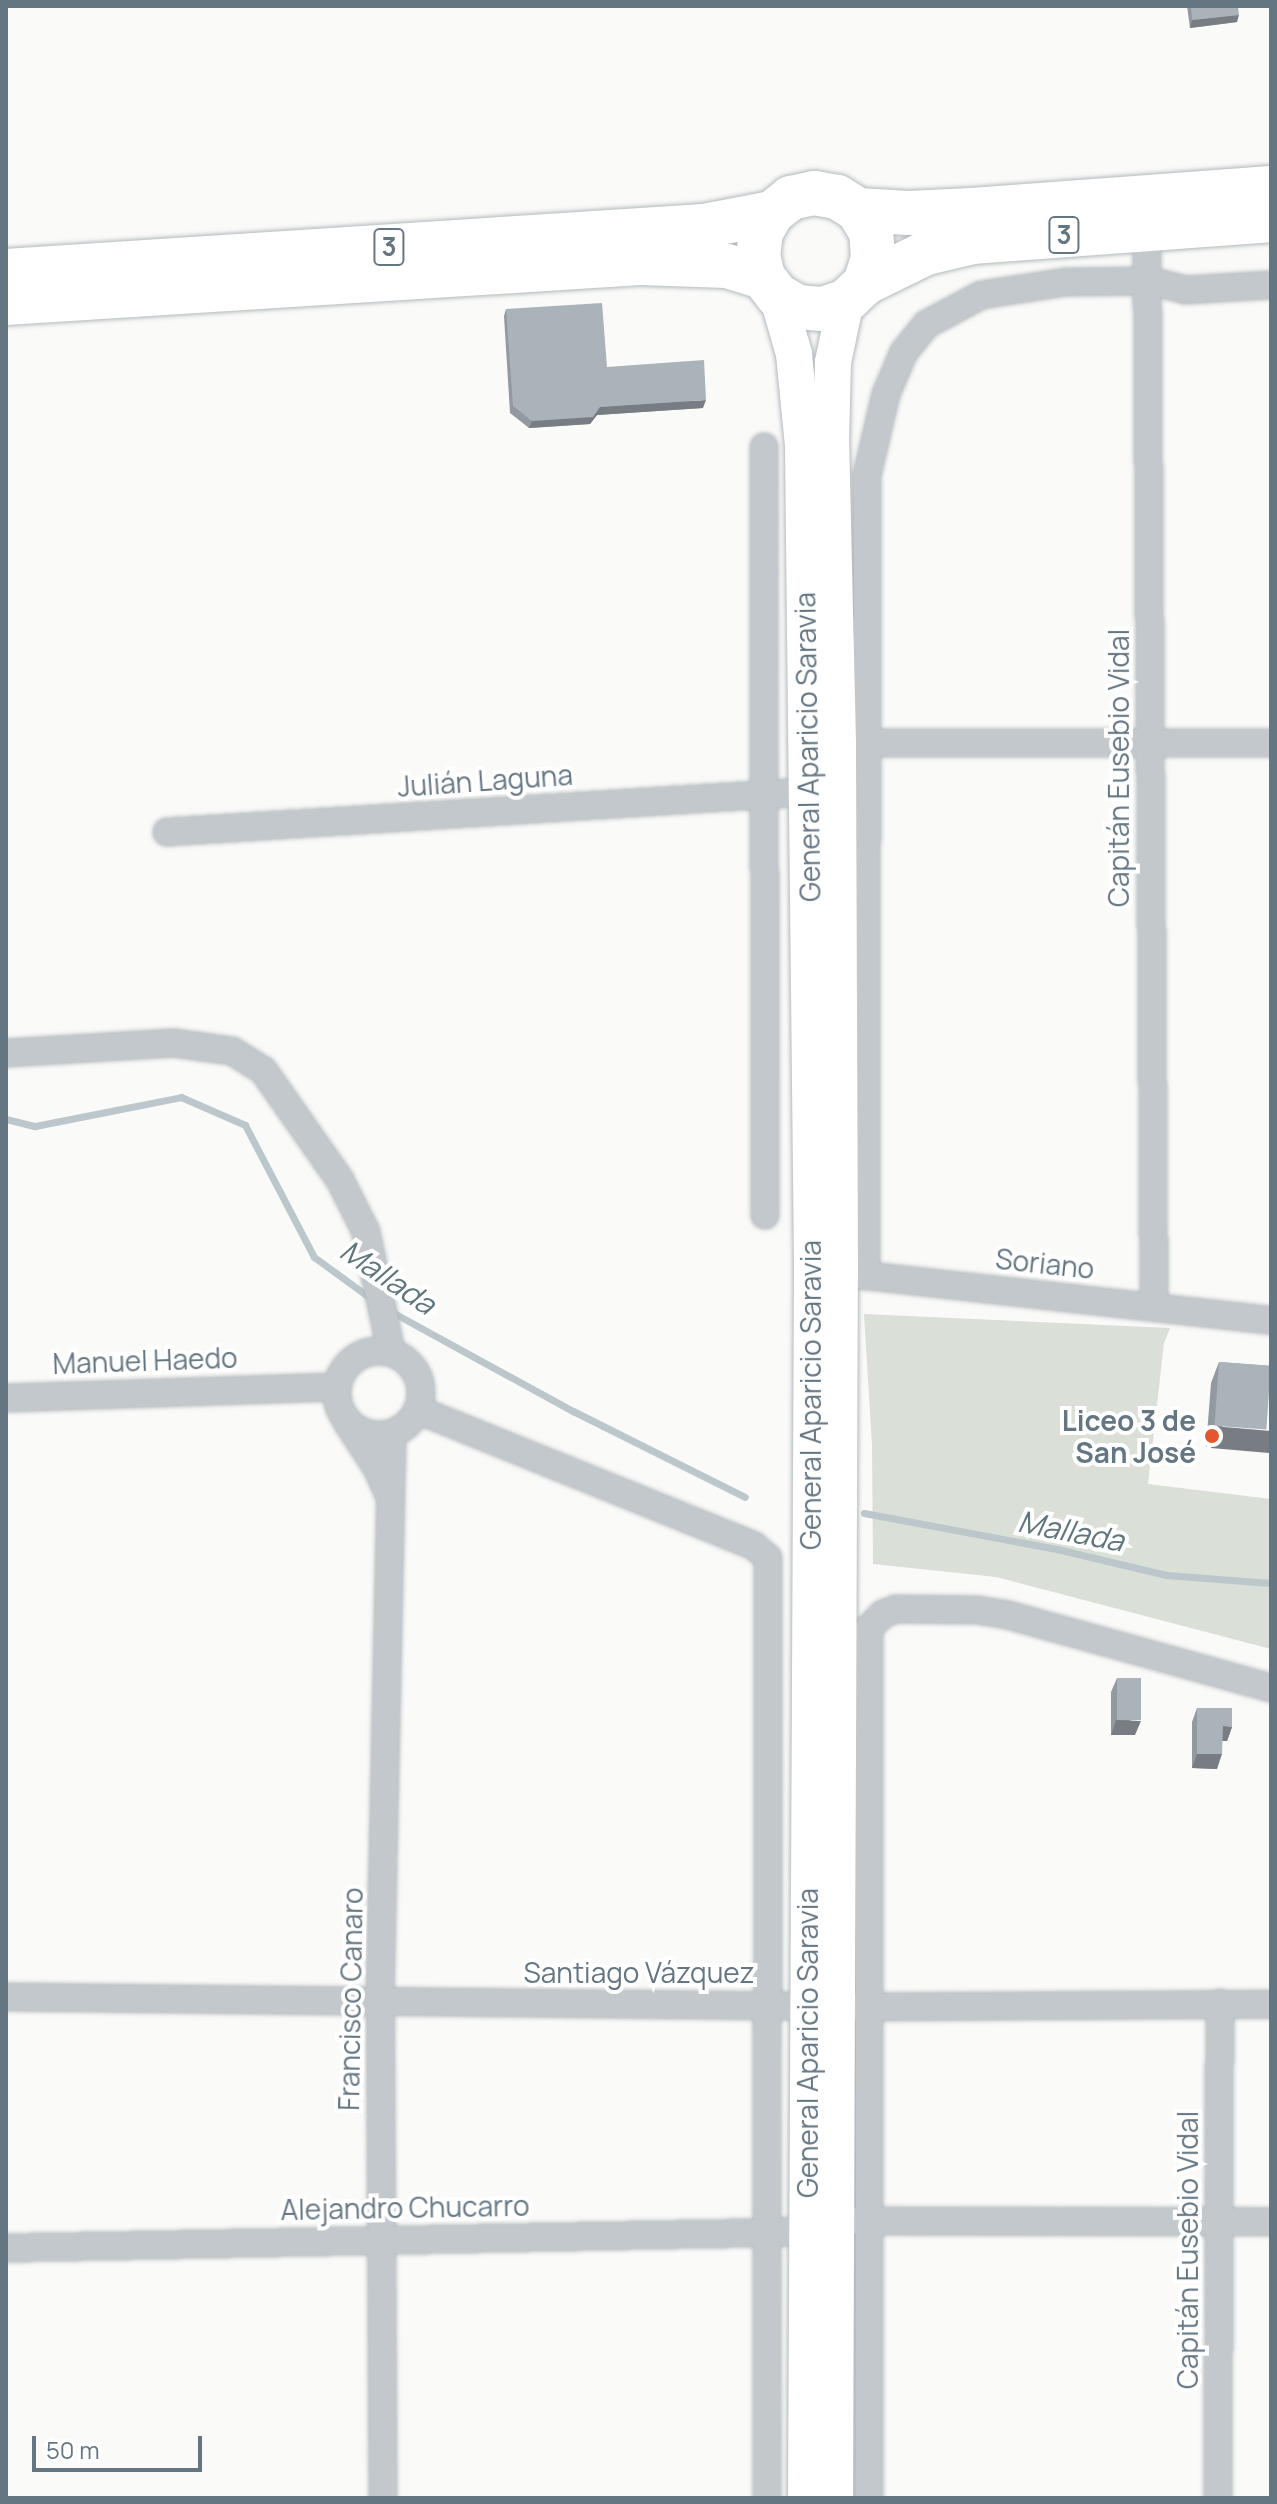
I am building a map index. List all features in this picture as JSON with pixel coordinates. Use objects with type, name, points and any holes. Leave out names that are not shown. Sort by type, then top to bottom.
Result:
[{"type":"highway","name":"3","points":[[6,271],[704,226],[772,213],[791,198],[814,193],[837,197],[858,210],[908,213],[1271,188]]},
{"type":"highway","points":[[855,292],[873,258],[871,232],[858,210]]},
{"type":"highway","points":[[770,286],[758,255],[761,232],[772,213]]},
{"type":"highway","name":"3","points":[[6,303],[640,263],[727,266],[770,286],[798,307],[823,309],[926,253],[973,242],[1271,220]]},
{"type":"main road","name":"General Aparicio Saravia","points":[[770,286],[794,354],[837,743],[807,792],[839,1273]]},
{"type":"main road","name":"General Aparicio Saravia","points":[[835,2498],[839,1273],[837,743],[831,443],[833,362],[855,292]]},
{"type":"main road","name":"General Aparicio Saravia","points":[[806,2498],[837,2225]]},
{"type":"street","name":"Capitán Eusebio Vidal","points":[[1147,229],[1150,281],[1149,742],[1154,1307]]},
{"type":"street","name":"General Aparicio Saravia","points":[[837,743],[867,475],[886,394],[904,352],[927,324],[981,295],[1066,282],[1150,281],[1185,290],[1271,285]]},
{"type":"street","name":"General Aparicio Saravia","points":[[764,447],[765,1215]]},
{"type":"street","points":[[837,743],[1271,743]]},
{"type":"street","name":"Julián Laguna","points":[[167,832],[807,792]]},
{"type":"street","points":[[6,1053],[174,1043],[232,1051],[263,1070],[340,1180],[366,1232],[382,1344],[411,1365],[422,1386],[418,1410],[412,1421],[392,1434],[368,1434],[314,1396],[286,1386]]},
{"type":"street","name":"Soriano","points":[[839,1273],[1271,1320]]},
{"type":"street","points":[[382,1344],[347,1365],[337,1387],[337,1399],[393,1502]]},
{"type":"street","name":"Manuel Haedo","points":[[6,1398],[286,1386],[337,1387]]},
{"type":"street","name":"General Aparicio Saravia","points":[[418,1410],[754,1546],[768,1558],[767,2498]]},
{"type":"street","name":"Francisco Canaro","points":[[383,2498],[380,2002],[393,1502],[392,1434]]},
{"type":"street","name":"General Aparicio Saravia","points":[[869,2498],[837,2225],[838,2006],[869,1628],[883,1614],[896,1609],[992,1612],[1271,1688]]},
{"type":"street","name":"Santiago Vázquez","points":[[6,1997],[838,2006],[1271,2004]]},
{"type":"street","name":"Capitán Eusebio Vidal","points":[[1218,2498],[1220,2003]]},
{"type":"street","name":"Alejandro Chucarro","points":[[6,2248],[767,2233],[837,2225],[1271,2222]]},
{"type":"shaded area","points":[[864,1314],[1170,1328],[1164,1343],[1148,1484],[1271,1499],[1271,1649],[996,1577],[873,1564],[872,1445]]},
{"type":"building","points":[[1191,6],[1238,6],[1239,15],[1192,20]]},
{"type":"building","points":[[602,303],[607,367],[704,360],[706,400],[600,407],[593,417],[532,421],[513,406],[506,309]]},
{"type":"building","points":[[1219,1362],[1271,1366],[1266,1429],[1215,1426]]},
{"type":"building","points":[[1117,1678],[1141,1678],[1141,1720],[1117,1720]]},
{"type":"building","points":[[1197,1708],[1232,1708],[1232,1727],[1223,1726],[1222,1754],[1197,1754]]},
{"type":"waterway","name":"Mallada","points":[[6,1119],[35,1126],[181,1097],[245,1125],[314,1257],[373,1300]]},
{"type":"waterway","name":"Mallada","points":[[390,1311],[573,1411],[745,1497]]},
{"type":"waterway","name":"Mallada","points":[[864,1513],[1061,1550],[1166,1575],[1271,1583]]},
{"type":"place","name":"Liceo 3 de San José","points":[[1212,1436]]}]
